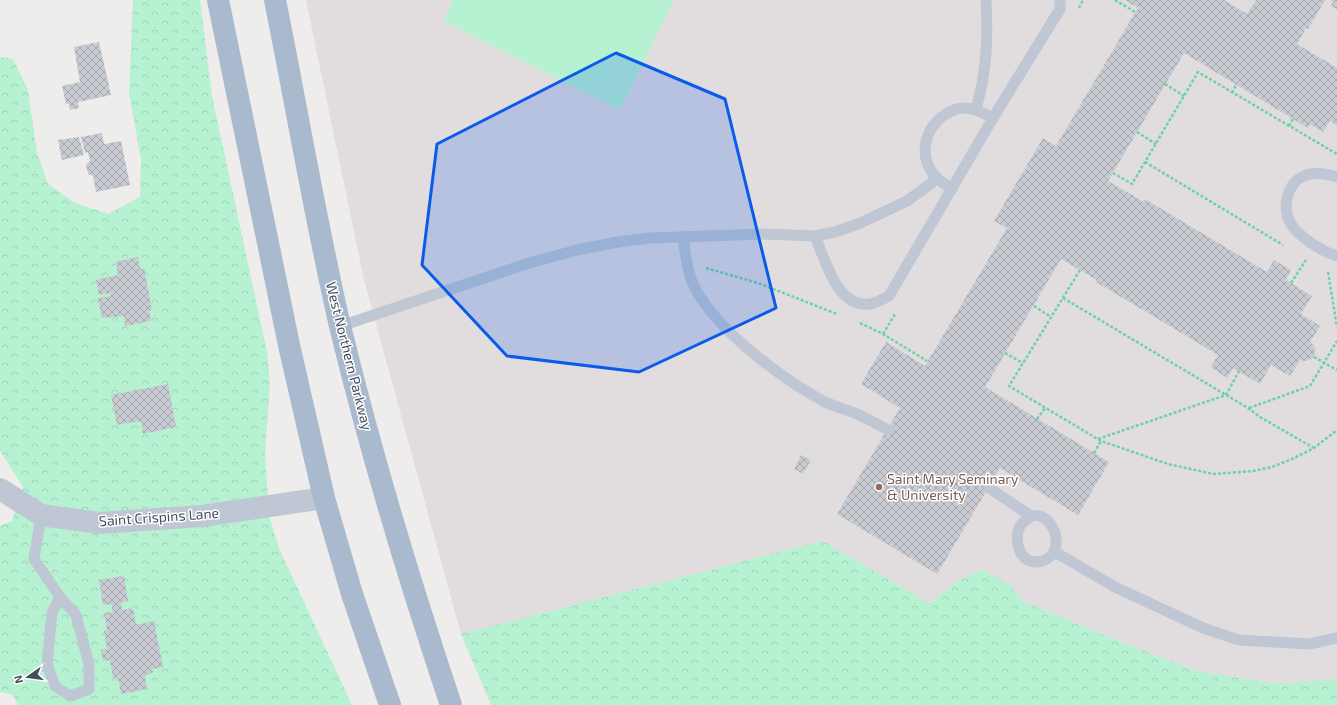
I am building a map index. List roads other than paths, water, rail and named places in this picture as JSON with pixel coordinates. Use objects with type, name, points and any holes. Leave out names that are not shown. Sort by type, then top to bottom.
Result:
[{"type":"main road","points":[[218,0],[289,345],[324,498],[352,594],[390,705]]},
{"type":"main road","name":"West Northern Parkway","points":[[275,0],[319,228],[340,326],[386,500],[451,705]]},
{"type":"street","name":"Saint Crispins Lane","points":[[0,489],[41,515],[99,523],[202,516],[324,498]]},
{"type":"lane","points":[[976,109],[983,84],[987,55],[988,28],[986,0]]},
{"type":"lane","points":[[815,236],[833,279],[842,294],[855,303],[869,304],[878,302],[889,296],[993,118],[1060,9],[1060,0]]},
{"type":"lane","points":[[952,189],[937,178],[929,167],[925,154],[926,141],[930,129],[938,118],[950,111],[963,108],[976,109],[993,118]]},
{"type":"lane","points":[[1337,177],[1329,174],[1304,176],[1295,182],[1289,191],[1287,202],[1287,214],[1290,223],[1299,233],[1328,253],[1337,256]]},
{"type":"lane","points":[[340,326],[526,264],[577,250],[644,238],[764,234],[815,236],[834,232],[858,224],[907,201],[937,178]]},
{"type":"lane","points":[[683,236],[686,263],[692,281],[704,303],[725,327],[756,355],[791,382],[825,402],[855,414],[888,430]]},
{"type":"lane","points":[[988,488],[1031,516],[1039,516],[1047,520],[1053,529],[1056,541],[1055,552],[1049,559],[1039,562],[1030,561],[1022,555],[1017,541],[1019,527],[1031,516]]},
{"type":"lane","points":[[41,515],[34,559],[60,597],[76,616],[89,664],[88,689],[70,696],[55,686],[46,664],[52,613],[60,597]]},
{"type":"lane","points":[[1055,552],[1115,587],[1203,628],[1240,640],[1309,644],[1337,638]]},
{"type":"place","name":"Saint Mary Seminary & University","points":[[879,487]]}]
